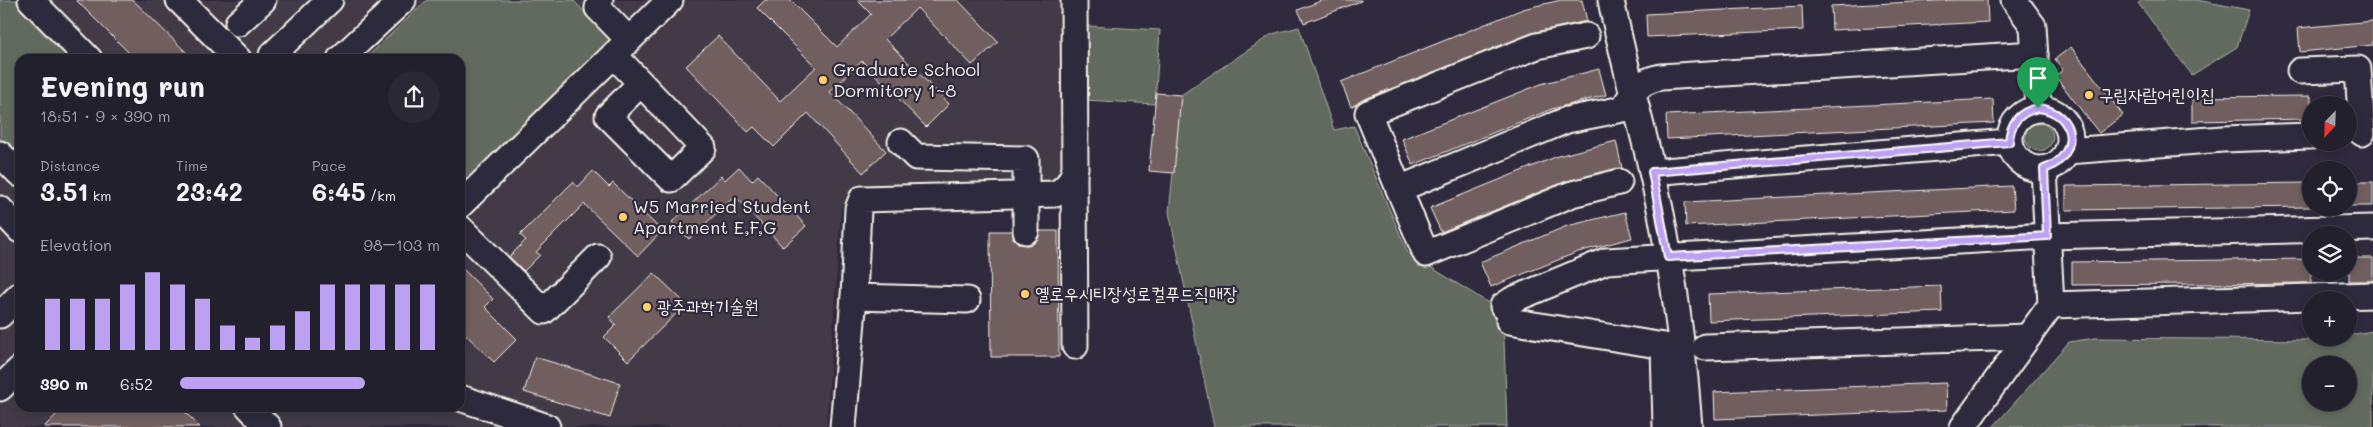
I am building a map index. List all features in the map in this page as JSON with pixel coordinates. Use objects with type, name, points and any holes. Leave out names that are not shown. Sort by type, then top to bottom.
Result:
[{"type":"street","points":[[31,0],[85,54]]},
{"type":"street","points":[[178,0],[233,54]]},
{"type":"street","points":[[238,23],[262,0]]},
{"type":"street","points":[[273,54],[330,0]]},
{"type":"street","points":[[345,54],[403,0]]},
{"type":"street","points":[[600,0],[598,8],[641,83]]},
{"type":"street","points":[[465,200],[670,0]]},
{"type":"street","points":[[1074,0],[1075,346]]},
{"type":"street","points":[[1611,0],[1652,172],[1668,257],[1685,368],[1689,427]]},
{"type":"street","points":[[2014,0],[2033,26],[2038,108]]},
{"type":"street","points":[[1586,36],[1537,46],[1368,113],[1426,254],[1572,194],[1620,182]]},
{"type":"street","points":[[1399,189],[1567,120],[1623,109],[1633,92],[1646,80],[1661,77],[2034,54]]},
{"type":"street","points":[[2300,71],[2366,67],[2361,133]]},
{"type":"street","points":[[2038,108],[2048,109],[2057,114],[2064,121],[2070,136],[2068,151],[2058,163],[2044,169],[2025,165],[2017,160],[2009,142],[2013,123],[2028,110],[2038,108]]},
{"type":"street","points":[[2068,151],[2222,139],[2302,136]]},
{"type":"street","points":[[901,142],[916,157],[1026,159],[1026,231]]},
{"type":"street","points":[[1652,172],[2009,142]]},
{"type":"street","points":[[0,154],[15,169]]},
{"type":"street","points":[[1963,427],[2051,305],[2044,169]]},
{"type":"street","points":[[843,427],[854,296],[858,208],[862,199],[1055,194],[1064,189],[1074,174]]},
{"type":"street","points":[[0,209],[15,225]]},
{"type":"street","points":[[1666,427],[1664,346],[1506,314],[1512,300],[1606,261],[2047,236],[2373,228]]},
{"type":"street","points":[[465,233],[544,312],[598,257]]},
{"type":"street","points":[[2051,305],[2373,295]]},
{"type":"street","points":[[854,296],[967,300]]},
{"type":"street","points":[[1706,347],[2028,337]]},
{"type":"street","points":[[0,388],[15,374]]},
{"type":"street","points":[[465,400],[533,425]]},
{"type":"shaded area","name":"광주과학기술원","points":[[0,0],[1069,0],[1070,170],[1055,190],[858,193],[841,208],[826,427],[0,427]]},
{"type":"green space","points":[[0,0],[21,0],[75,54],[15,54],[15,161],[0,145]]},
{"type":"green space","points":[[427,0],[573,0],[614,43],[465,183],[465,54],[370,54]]},
{"type":"green space","points":[[2143,0],[2197,0],[2249,10],[2237,47],[2192,75],[2138,3]]},
{"type":"green space","points":[[1087,26],[1160,30],[1155,104],[1083,100]]},
{"type":"green space","points":[[1299,27],[1334,130],[1354,126],[1408,253],[1503,312],[1507,427],[1214,427],[1169,212],[1181,95],[1272,34]]},
{"type":"green space","points":[[2039,123],[2049,127],[2053,137],[2049,147],[2039,151],[2029,147],[2025,137],[2029,127]]},
{"type":"green space","points":[[2373,331],[2373,427],[1993,427],[2069,342],[2095,338],[2302,340],[2302,346],[2357,346],[2357,334]]},
{"type":"building","points":[[76,0],[133,0],[188,54],[130,54]]},
{"type":"building","points":[[765,0],[790,0],[837,47],[871,14],[857,0],[958,0],[998,42],[972,65],[917,8],[885,39],[949,104],[926,127],[862,61],[830,92],[886,151],[863,173],[808,113],[774,147],[754,127],[748,132],[686,66],[718,36],[780,101],[816,67],[757,8]]},
{"type":"building","points":[[1323,0],[1361,1],[1304,23],[1298,10]]},
{"type":"building","points":[[1561,0],[1582,0],[1587,21],[1532,33],[1363,100],[1351,107],[1341,82],[1523,9]]},
{"type":"building","points":[[1987,0],[1988,22],[1832,30],[1831,6]]},
{"type":"building","points":[[1802,6],[1803,30],[1647,37],[1646,14]]},
{"type":"building","points":[[2373,21],[2373,45],[2300,52],[2298,28]]},
{"type":"building","name":"구립자람어린이집","points":[[2071,47],[2123,115],[2099,133],[2055,76],[2063,70],[2055,59]]},
{"type":"building","points":[[1599,69],[1606,95],[1552,109],[1413,165],[1402,139],[1541,84]]},
{"type":"building","points":[[1156,93],[1181,95],[1174,173],[1149,171]]},
{"type":"building","points":[[2302,96],[2302,119],[2192,121],[2192,97]]},
{"type":"building","points":[[1993,99],[1994,123],[1667,139],[1666,115]]},
{"type":"building","points":[[1616,141],[1622,168],[1567,181],[1441,232],[1430,208],[1558,156]]},
{"type":"building","name":"W5 Married Student Apartment E,F,G","points":[[739,167],[752,181],[758,175],[806,226],[783,247],[735,196],[689,239],[672,222],[721,176],[725,180]]},
{"type":"building","name":"W5 Married Student Apartment E,F,G","points":[[593,171],[609,187],[613,183],[662,231],[638,256],[584,204],[536,252],[540,255],[524,271],[509,257],[526,240],[520,235],[573,182],[578,187]]},
{"type":"building","points":[[2357,182],[2373,182],[2373,206],[2357,206]]},
{"type":"building","points":[[2302,183],[2302,207],[2066,210],[2066,186]]},
{"type":"building","points":[[2012,186],[2014,210],[1686,226],[1685,202]]},
{"type":"building","points":[[1625,212],[1632,238],[1578,252],[1491,287],[1480,262],[1567,226]]},
{"type":"building","name":"옐로우시티장성로컬푸드직매장","points":[[990,231],[1012,231],[1013,238],[1018,243],[1026,245],[1033,244],[1038,239],[1040,231],[1058,231],[1059,357],[991,357]]},
{"type":"building","points":[[2357,258],[2373,258],[2373,281],[2357,281]]},
{"type":"building","points":[[2302,259],[2302,281],[2311,281],[2311,283],[2072,285],[2072,262]]},
{"type":"building","points":[[465,271],[493,299],[485,307],[517,339],[494,362],[465,334]]},
{"type":"building","points":[[654,273],[686,304],[628,361],[604,337],[616,325],[609,317]]},
{"type":"building","points":[[1941,286],[1942,312],[1709,321],[1708,294]]},
{"type":"building","points":[[535,357],[620,383],[610,418],[524,392]]},
{"type":"building","points":[[1946,383],[1947,410],[1715,419],[1714,392]]},
{"type":"building","points":[[59,412],[185,412],[200,427],[44,427]]},
{"type":"place","name":"Graduate School Dormitory 1~8","points":[[823,80]]},
{"type":"place","name":"구립자람어린이집","points":[[2089,95]]},
{"type":"place","name":"W5 Married Student Apartment E,F,G","points":[[623,217]]},
{"type":"place","name":"옐로우시티장성로컬푸드직매장","points":[[1025,294]]},
{"type":"place","name":"광주과학기술원","points":[[647,307]]},
{"type":"route","points":[[2038,108],[2048,109],[2064,121],[2069,131],[2070,141],[2068,151],[2062,160],[2054,166],[2044,169],[2047,236],[1668,257],[1652,172],[2009,142],[2013,123],[2028,110],[2038,108]]}]
